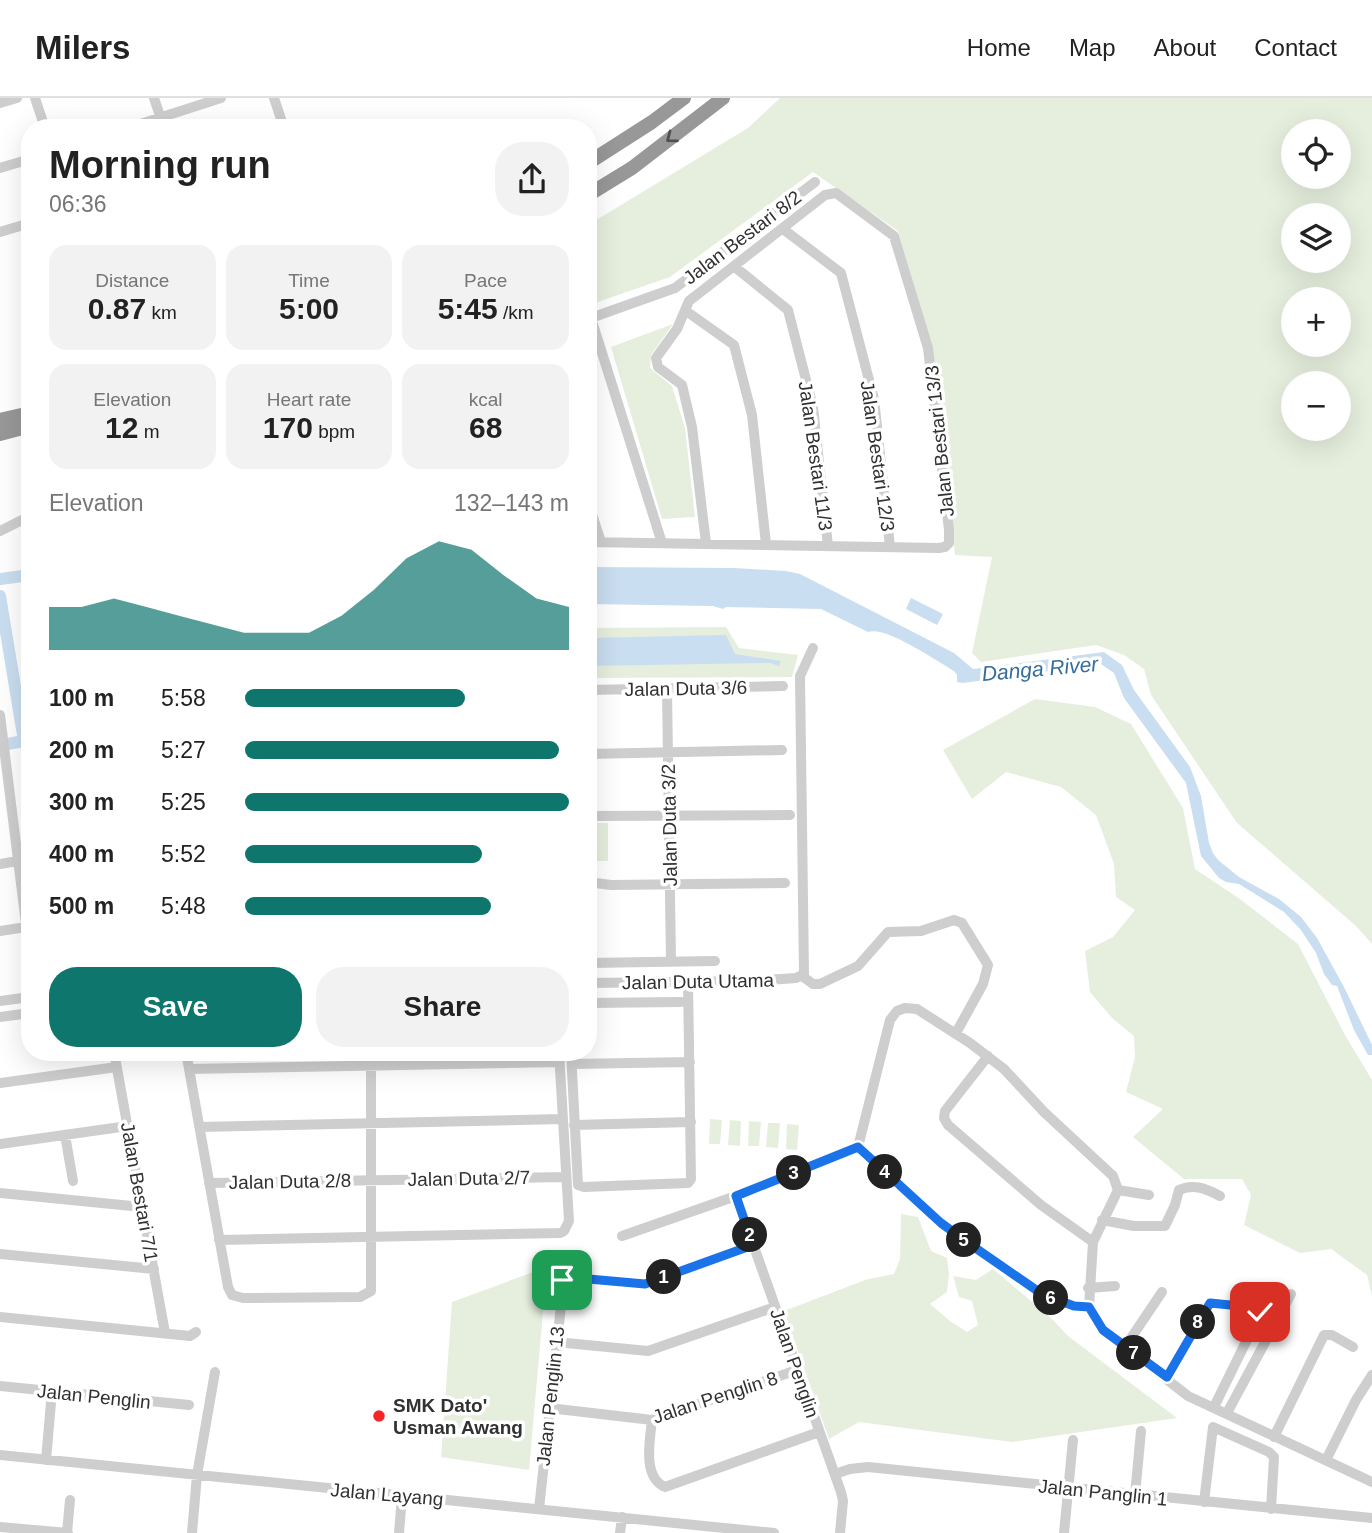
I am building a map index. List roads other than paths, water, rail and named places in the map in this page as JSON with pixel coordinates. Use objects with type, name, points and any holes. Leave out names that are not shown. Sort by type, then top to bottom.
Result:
[{"type":"highway","points":[[597,157],[684,98]]},
{"type":"highway","points":[[597,189],[632,168],[723,98]]},
{"type":"highway","points":[[0,420],[21,415]]},
{"type":"highway","points":[[0,434],[21,428]]},
{"type":"street","points":[[0,103],[17,98]]},
{"type":"street","points":[[35,98],[42,119]]},
{"type":"street","points":[[154,98],[161,119]]},
{"type":"street","points":[[169,119],[221,98]]},
{"type":"street","points":[[274,98],[281,119]]},
{"type":"street","points":[[0,168],[21,162]]},
{"type":"street","name":"Jalan Bestari 8/2","points":[[597,316],[676,288],[815,181]]},
{"type":"street","name":"Jalan Bestari 13/3","points":[[597,542],[945,547],[950,537],[928,348],[894,236],[832,192],[783,229]]},
{"type":"street","points":[[0,232],[21,226]]},
{"type":"street","points":[[706,543],[692,427],[681,385],[658,367],[658,354],[677,329],[689,301],[783,229]]},
{"type":"street","name":"Jalan Bestari 12/3","points":[[783,229],[841,273],[874,399],[890,547]]},
{"type":"street","name":"Jalan Bestari 11/3","points":[[735,267],[788,310],[813,407],[828,546]]},
{"type":"street","points":[[686,311],[734,345],[752,415],[766,544]]},
{"type":"street","points":[[597,341],[662,543]]},
{"type":"street","points":[[0,531],[21,520]]},
{"type":"street","points":[[597,530],[601,542]]},
{"type":"street","points":[[804,974],[800,676],[813,648]]},
{"type":"street","name":"Jalan Duta 3/6","points":[[597,690],[783,686]]},
{"type":"street","name":"Jalan Duta 3/2","points":[[667,689],[671,961]]},
{"type":"street","points":[[0,715],[4,796],[21,890]]},
{"type":"street","points":[[597,754],[782,750]]},
{"type":"street","points":[[597,816],[790,815]]},
{"type":"street","points":[[0,864],[17,861]]},
{"type":"street","points":[[597,883],[611,885]]},
{"type":"street","points":[[597,886],[785,883]]},
{"type":"street","name":"Jalan Duta Utama","points":[[597,983],[753,981],[804,974],[813,984],[834,979],[858,966],[888,932],[917,932],[959,921],[988,965],[983,984],[956,1033]]},
{"type":"street","points":[[0,931],[21,928]]},
{"type":"street","points":[[597,964],[715,961]]},
{"type":"street","points":[[572,1061],[577,1182],[584,1187],[688,1183],[691,1179],[691,1122],[688,982]]},
{"type":"street","points":[[0,1001],[21,998]]},
{"type":"street","points":[[597,1003],[681,1002]]},
{"type":"street","points":[[858,1147],[890,1020],[897,1011],[905,1008],[917,1009],[956,1033],[1004,1069],[1044,1112],[1117,1182],[1118,1190],[1093,1242],[1088,1288],[1089,1307],[1103,1330],[1167,1377],[1188,1396],[1372,1482]]},
{"type":"street","points":[[0,1017],[21,1014]]},
{"type":"street","points":[[988,1056],[945,1111],[944,1118],[948,1125],[1041,1205],[1093,1242]]},
{"type":"street","name":"Jalan Bestari 7/1","points":[[116,1061],[165,1333]]},
{"type":"street","points":[[188,1061],[228,1287],[232,1295],[237,1297],[360,1297],[368,1294],[372,1287],[371,1061]]},
{"type":"street","points":[[189,1069],[465,1061]]},
{"type":"street","points":[[219,1240],[564,1231],[569,1222],[559,1061]]},
{"type":"street","points":[[572,1065],[690,1062]]},
{"type":"street","points":[[0,1083],[117,1067]]},
{"type":"street","points":[[200,1126],[563,1119]]},
{"type":"street","points":[[574,1125],[691,1122]]},
{"type":"street","points":[[0,1144],[128,1126]]},
{"type":"street","points":[[65,1135],[74,1181]]},
{"type":"street","points":[[622,1236],[736,1196],[858,1147]]},
{"type":"street","points":[[858,1147],[941,1223],[966,1242],[1042,1294],[1074,1306],[1089,1307]]},
{"type":"street","name":"Jalan Duta 2/7","points":[[371,1180],[566,1177]]},
{"type":"street","name":"Jalan Duta 2/8","points":[[209,1183],[371,1180]]},
{"type":"street","points":[[1102,1220],[1134,1226],[1165,1226],[1179,1190],[1196,1187],[1220,1196]]},
{"type":"street","points":[[1118,1190],[1149,1195]]},
{"type":"street","points":[[0,1193],[142,1207]]},
{"type":"street","name":"Jalan Penglin","points":[[736,1196],[835,1474],[843,1501],[840,1533]]},
{"type":"street","name":"Jalan Penglin 13","points":[[539,1509],[556,1342],[566,1280],[645,1284],[753,1245]]},
{"type":"street","points":[[0,1254],[154,1269]]},
{"type":"street","points":[[1088,1288],[1115,1286]]},
{"type":"street","points":[[1125,1347],[1162,1292]]},
{"type":"street","points":[[1227,1413],[1291,1294]]},
{"type":"street","points":[[1214,1406],[1269,1297]]},
{"type":"street","points":[[1167,1377],[1210,1303],[1230,1305],[1241,1301],[1260,1312]]},
{"type":"street","points":[[556,1342],[648,1351],[775,1307]]},
{"type":"street","points":[[0,1317],[190,1336],[197,1332]]},
{"type":"street","points":[[1274,1437],[1324,1335],[1332,1335],[1353,1347]]},
{"type":"street","name":"Jalan Penglin 8","points":[[549,1408],[652,1420],[797,1370]]},
{"type":"street","points":[[192,1533],[197,1475],[215,1372]]},
{"type":"street","points":[[1326,1460],[1372,1376]]},
{"type":"street","name":"Jalan Penglin","points":[[0,1386],[188,1405]]},
{"type":"street","points":[[46,1460],[52,1391]]},
{"type":"street","points":[[652,1420],[649,1458],[656,1480],[665,1487],[819,1432]]},
{"type":"street","points":[[1204,1502],[1213,1427],[1275,1457],[1271,1509]]},
{"type":"street","points":[[1135,1495],[1141,1431]]},
{"type":"street","points":[[1064,1533],[1073,1440]]},
{"type":"street","name":"Jalan Layang","points":[[0,1455],[774,1533]]},
{"type":"street","name":"Jalan Panglin 1","points":[[835,1474],[868,1467],[1372,1518]]},
{"type":"street","points":[[399,1533],[402,1496]]},
{"type":"street","points":[[0,1527],[67,1533],[70,1500]]},
{"type":"street","points":[[620,1533],[622,1517]]},
{"type":"water","name":"Danga River","points":[[597,567],[734,568],[800,574],[954,653],[973,669],[1104,652],[1122,665],[1134,690],[1190,767],[1201,796],[1213,853],[1239,877],[1279,899],[1301,917],[1317,938],[1344,987],[1372,1045],[1372,1055],[1368,1055],[1354,1030],[1337,986],[1332,985],[1324,974],[1316,953],[1301,930],[1284,912],[1239,884],[1219,878],[1201,856],[1186,783],[1124,698],[1114,673],[1101,664],[963,683],[957,682],[954,671],[899,639],[887,634],[868,632],[821,609],[723,609],[713,606],[597,604]]},
{"type":"water","points":[[911,598],[943,614],[937,625],[906,609]]},
{"type":"water","points":[[726,635],[735,654],[781,661],[779,666],[770,663],[597,666],[597,638]]},
{"type":"waterway","points":[[0,579],[21,576]]},
{"type":"waterway","points":[[0,596],[21,723]]},
{"type":"waterway","points":[[7,744],[21,742]]},
{"type":"place","name":"SMK Dato' Usman Awang","points":[[379,1416]]}]
